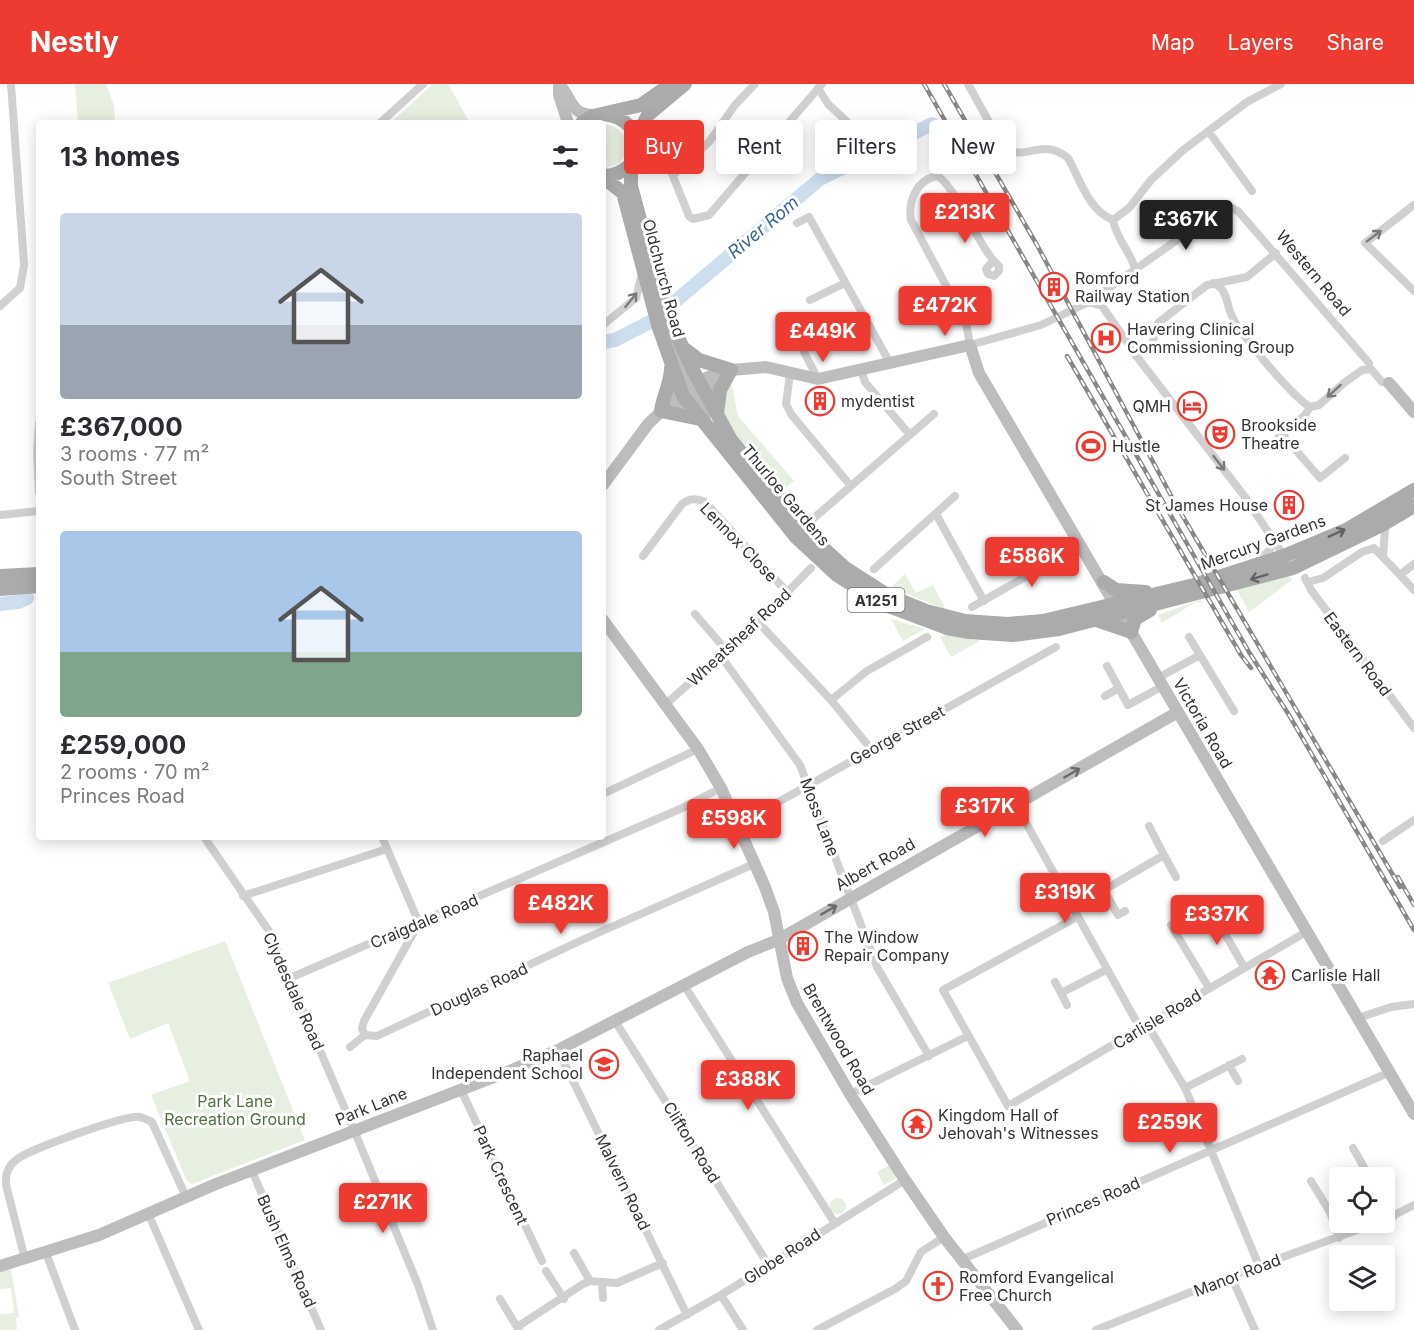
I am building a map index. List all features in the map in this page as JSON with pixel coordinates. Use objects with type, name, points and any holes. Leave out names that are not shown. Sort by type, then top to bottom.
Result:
[{"type":"main road","points":[[588,120],[600,114],[641,105],[671,84]]},
{"type":"main road","name":"Oldchurch Road","points":[[646,120],[648,115],[685,84]]},
{"type":"main road","points":[[600,114],[618,116],[624,120]]},
{"type":"main road","points":[[606,177],[614,176],[624,168]]},
{"type":"main road","name":"Oldchurch Road","points":[[632,174],[631,186],[671,365],[683,396]]},
{"type":"main road","name":"Oldchurch Road","points":[[606,179],[623,193],[643,265],[660,313],[682,347],[702,386]]},
{"type":"main road","points":[[682,347],[699,360],[731,370],[720,390],[718,416]]},
{"type":"main road","points":[[671,365],[669,384],[663,395],[665,408],[702,421]]},
{"type":"main road","name":"Thurloe Gardens","points":[[702,386],[744,458],[810,536],[845,568],[887,595],[926,611],[965,621],[1008,624],[1118,609]]},
{"type":"main road","name":"Thurloe Gardens","points":[[683,396],[796,537],[837,575],[883,604],[946,628],[1013,635],[1096,621],[1118,609]]},
{"type":"main road","name":"Mercury Gardens","points":[[1174,594],[1284,556],[1346,530],[1414,490]]},
{"type":"main road","name":"Mercury Gardens","points":[[1118,609],[1174,594],[1293,568],[1382,525],[1414,506]]},
{"type":"main road","points":[[1284,556],[1294,559],[1314,558]]},
{"type":"main road","points":[[0,576],[35,576]]},
{"type":"main road","name":"A1251","points":[[1071,615],[1098,603],[1104,593],[1104,582]]},
{"type":"main road","name":"A1251","points":[[1104,582],[1113,589],[1123,591],[1174,594]]},
{"type":"main road","points":[[0,589],[36,586]]},
{"type":"main road","name":"A1251","points":[[1096,621],[1131,632],[1138,616],[1174,594]]},
{"type":"street","points":[[0,306],[20,288],[24,265],[11,84]]},
{"type":"street","points":[[383,120],[423,84]]},
{"type":"street","points":[[559,84],[576,111],[585,116],[600,114]]},
{"type":"street","points":[[559,84],[559,95],[567,120]]},
{"type":"street","points":[[755,84],[735,105],[709,142],[673,175],[689,216],[693,219],[709,215],[820,86],[828,104],[845,120]]},
{"type":"street","points":[[606,481],[648,424],[665,408],[673,396],[683,396],[702,386],[711,387],[718,378],[731,370],[766,367],[818,379],[947,352],[1041,325],[1089,302],[1135,270],[1134,264],[1121,245],[1113,220],[1105,216],[1094,205],[1068,158],[1062,153],[1045,147],[1016,152],[1004,149],[968,84]]},
{"type":"street","points":[[1113,220],[1129,208],[1166,165],[1247,102],[1281,84]]},
{"type":"street","points":[[1209,132],[1252,191]]},
{"type":"street","points":[[970,345],[966,323],[911,220],[911,204],[917,188],[923,182],[936,176],[944,179],[992,262]]},
{"type":"street","points":[[1414,206],[1365,243],[1414,291]]},
{"type":"street","name":"Western Road","points":[[1135,270],[1221,209],[1230,207],[1238,211],[1382,382],[1389,383],[1414,412]]},
{"type":"street","points":[[797,224],[809,217],[890,363]]},
{"type":"street","points":[[1136,356],[1152,344],[1156,327],[1161,320],[1213,283],[1247,277],[1276,254]]},
{"type":"street","points":[[606,323],[636,298],[643,265]]},
{"type":"street","points":[[810,300],[845,283]]},
{"type":"street","points":[[1213,283],[1218,285],[1226,295],[1231,314],[1246,337],[1274,372],[1310,407]]},
{"type":"street","points":[[1089,302],[1102,306],[1136,356],[1245,497],[1284,556]]},
{"type":"street","points":[[660,313],[688,381],[683,396]]},
{"type":"street","points":[[788,319],[818,379]]},
{"type":"street","name":"Victoria Road","points":[[970,345],[976,368],[1080,546],[1104,582],[1131,632],[1414,1114]]},
{"type":"street","points":[[1345,458],[1320,478],[1280,436],[1305,415],[1310,407],[1319,405],[1339,386],[1370,366]]},
{"type":"street","points":[[861,370],[865,382],[910,435]]},
{"type":"street","points":[[790,374],[786,404],[791,414],[850,485]]},
{"type":"street","points":[[702,386],[697,399],[705,414],[702,421]]},
{"type":"street","points":[[814,518],[934,414]]},
{"type":"street","points":[[874,569],[955,496]]},
{"type":"street","name":"Lennox Close","points":[[643,556],[682,504],[689,499],[699,499],[705,502],[787,592]]},
{"type":"street","points":[[0,515],[36,512]]},
{"type":"street","points":[[936,514],[984,601]]},
{"type":"street","points":[[1382,525],[1384,530],[1383,557],[1414,590]]},
{"type":"street","points":[[1250,567],[1270,550],[1272,539]]},
{"type":"street","points":[[972,607],[1080,546]]},
{"type":"street","name":"Eastern Road","points":[[1383,557],[1374,548],[1323,578],[1306,580],[1414,728]]},
{"type":"street","points":[[1400,575],[1414,564]]},
{"type":"street","name":"Wheatsheaf Road","points":[[666,704],[758,622],[811,568]]},
{"type":"street","name":"Moss Lane","points":[[695,614],[800,765],[878,967],[929,1056]]},
{"type":"street","points":[[758,622],[831,700],[871,749]]},
{"type":"street","name":"Brentwood Road","points":[[606,624],[698,749],[721,788],[756,863],[774,912],[787,978],[797,1004],[850,1094],[944,1238],[1017,1330]]},
{"type":"street","points":[[831,700],[867,672],[927,637]]},
{"type":"street","points":[[1189,637],[1234,711]]},
{"type":"street","name":"George Street","points":[[739,824],[1053,645]]},
{"type":"street","points":[[1107,666],[1128,705],[1200,655]]},
{"type":"street","points":[[1105,696],[1119,688]]},
{"type":"street","name":"Albert Road","points":[[778,940],[1178,712]]},
{"type":"street","points":[[606,793],[698,749]]},
{"type":"street","name":"Craigdale Road","points":[[290,978],[680,809],[721,788]]},
{"type":"street","points":[[1016,805],[1106,970],[1185,1088],[1259,1266]]},
{"type":"street","points":[[1383,841],[1414,820]]},
{"type":"street","points":[[1149,826],[1176,878]]},
{"type":"street","name":"Clydesdale Road","points":[[206,840],[269,931],[334,1071],[352,1127],[418,1284],[434,1330]]},
{"type":"street","points":[[350,1047],[357,1039],[366,1035],[363,1029],[364,1021],[419,923],[383,840]]},
{"type":"street","points":[[243,896],[387,849]]},
{"type":"street","points":[[1072,907],[1164,855]]},
{"type":"street","name":"Douglas Road","points":[[366,1035],[377,1036],[582,940],[756,863]]},
{"type":"street","points":[[1104,890],[1118,915],[1125,911]]},
{"type":"street","points":[[1213,913],[1244,967]]},
{"type":"street","points":[[850,1094],[968,1036],[943,990],[1077,917]]},
{"type":"street","points":[[1171,925],[1209,988]]},
{"type":"street","name":"Carlisle Road","points":[[968,1036],[1008,1106],[1306,932]]},
{"type":"street","name":"Park Lane","points":[[0,1266],[99,1235],[352,1127],[558,1050],[778,940]]},
{"type":"street","points":[[1061,993],[1106,970]]},
{"type":"street","points":[[1055,982],[1067,1005]]},
{"type":"street","points":[[684,985],[834,1222]]},
{"type":"street","points":[[1358,1017],[1391,1007],[1414,1004]]},
{"type":"street","name":"Clifton Road","points":[[615,1020],[768,1264]]},
{"type":"street","name":"Malvern Road","points":[[558,1050],[687,1314]]},
{"type":"street","points":[[1185,1088],[1242,1059]]},
{"type":"street","points":[[1229,1065],[1238,1081]]},
{"type":"street","name":"Princes Road","points":[[961,1260],[1390,1072]]},
{"type":"street","name":"Park Crescent","points":[[460,1088],[542,1261]]},
{"type":"street","points":[[25,1259],[6,1185],[6,1173],[18,1158],[91,1129],[133,1117],[142,1117],[152,1122],[186,1197]]},
{"type":"street","points":[[1353,1148],[1364,1167]]},
{"type":"street","name":"Bush Elms Road","points":[[252,1171],[321,1330]]},
{"type":"street","name":"Globe Road","points":[[663,1329],[905,1180]]},
{"type":"street","points":[[1311,1181],[1330,1212],[1339,1238]]},
{"type":"street","points":[[1395,1215],[1414,1205]]},
{"type":"street","points":[[148,1213],[199,1330]]},
{"type":"street","name":"Manor Road","points":[[1096,1330],[1232,1276],[1352,1233]]},
{"type":"street","points":[[817,1330],[895,1289],[906,1281],[921,1252],[944,1238]]},
{"type":"street","points":[[46,1253],[75,1330]]},
{"type":"street","points":[[574,1253],[590,1281],[602,1284],[632,1279],[663,1263]]},
{"type":"street","points":[[546,1271],[564,1299]]},
{"type":"street","points":[[1232,1276],[1255,1330]]},
{"type":"street","points":[[500,1299],[518,1329],[590,1281]]},
{"type":"street","points":[[602,1284],[603,1298]]},
{"type":"street","points":[[721,1295],[743,1330]]},
{"type":"green space","points":[[75,84],[106,84],[114,105],[115,120],[78,120]]},
{"type":"green space","points":[[433,84],[448,84],[468,120],[393,120]]},
{"type":"green space","points":[[606,124],[617,128],[624,136],[624,156],[620,163],[606,168]]},
{"type":"green space","points":[[732,385],[738,416],[794,481],[784,489],[776,480],[771,483],[726,423],[722,408],[725,390]]},
{"type":"green space","points":[[905,574],[916,593],[933,585],[946,610],[891,587]]},
{"type":"green space","points":[[1289,576],[1292,580],[1249,612],[1236,588]]},
{"type":"green space","points":[[1200,600],[1203,602],[1194,603],[1162,623],[1158,615]]},
{"type":"green space","points":[[891,619],[925,629],[903,641]]},
{"type":"green space","points":[[946,634],[980,641],[951,657],[940,637]]},
{"type":"green space","name":"Park Lane Recreation Ground","points":[[225,941],[305,1140],[192,1184],[186,1179],[151,1095],[190,1081],[168,1023],[130,1039],[108,983]]},
{"type":"green space","points":[[889,1165],[896,1178],[884,1185],[877,1172]]},
{"type":"green space","points":[[838,1198],[846,1206],[838,1214],[830,1206]]},
{"type":"green space","points":[[11,1269],[19,1317],[16,1318],[17,1330],[0,1330],[0,1314],[14,1313],[11,1288],[0,1289],[0,1272]]},
{"type":"waterway","name":"River Rom","points":[[606,342],[615,340],[652,321],[820,179],[929,125]]},
{"type":"waterway","name":"River Rom","points":[[0,604],[18,602],[27,598]]},
{"type":"railway","points":[[924,84],[1249,652],[1289,715],[1414,930]]},
{"type":"railway","points":[[944,84],[1037,245],[1175,503],[1400,887]]},
{"type":"railway","points":[[1067,356],[1241,655],[1251,668]]},
{"type":"railway","points":[[1398,877],[1414,905]]},
{"type":"place","name":"Romford Railway Station","points":[[1054,287]]},
{"type":"place","name":"Havering Clinical Commissioning Group","points":[[1106,338]]},
{"type":"place","name":"mydentist","points":[[820,401]]},
{"type":"place","name":"QMH","points":[[1192,406]]},
{"type":"place","name":"Brookside Theatre","points":[[1220,434]]},
{"type":"place","name":"Hustle","points":[[1091,446]]},
{"type":"place","name":"St James House","points":[[1289,505]]},
{"type":"place","name":"The Window Repair Company","points":[[803,946]]},
{"type":"place","name":"Carlisle Hall","points":[[1270,975]]},
{"type":"place","name":"Raphael Independent School","points":[[604,1064]]},
{"type":"place","name":"Kingdom Hall of Jehovah's Witnesses","points":[[917,1124]]},
{"type":"place","name":"Romford Evangelical Free Church","points":[[938,1286]]}]
